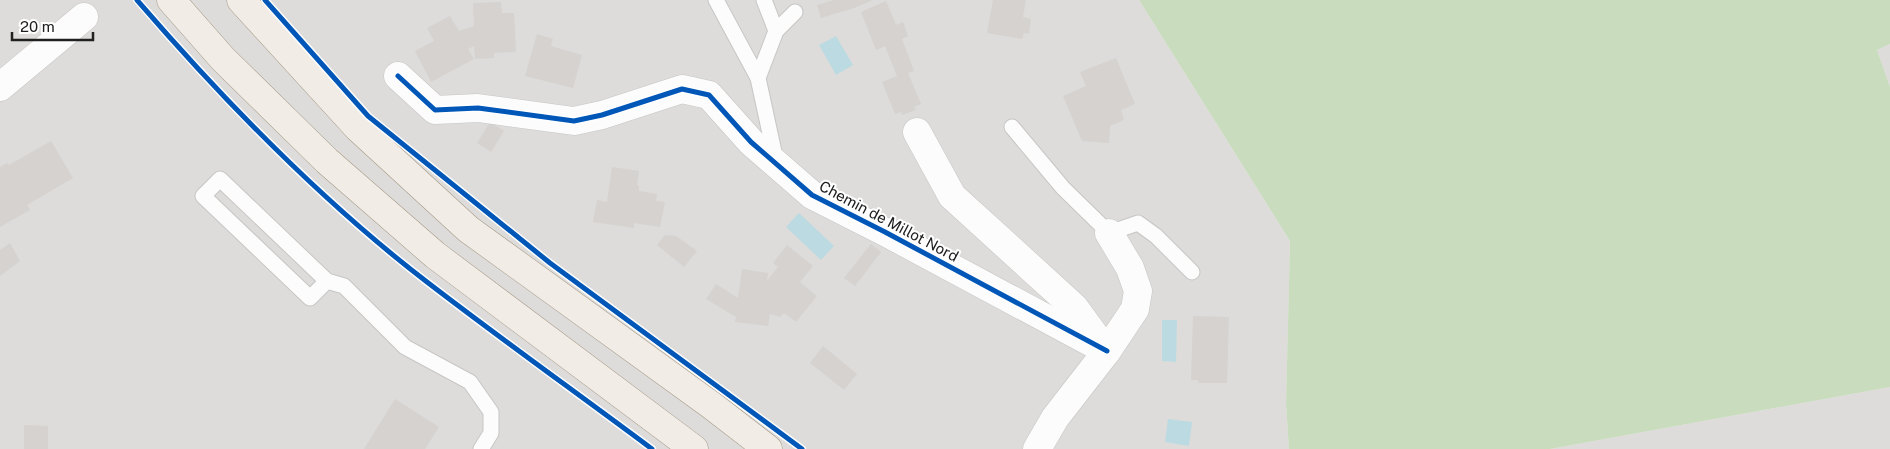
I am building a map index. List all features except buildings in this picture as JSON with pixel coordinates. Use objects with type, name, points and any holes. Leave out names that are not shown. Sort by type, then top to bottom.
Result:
[{"type":"main road","points":[[171,0],[223,59],[327,161],[435,255],[694,449]]},
{"type":"main road","points":[[241,0],[358,128],[468,229],[711,405],[768,449]]},
{"type":"street","points":[[0,87],[84,17]]},
{"type":"street","name":"Chemin de Millot Nord","points":[[398,76],[435,110],[478,108],[574,121],[602,115],[682,89],[709,95],[752,142],[812,195],[885,232],[1106,351]]},
{"type":"street","points":[[917,132],[952,196],[1074,307],[1106,351]]},
{"type":"street","points":[[1037,449],[1055,418],[1135,309],[1138,291],[1130,268],[1109,233]]},
{"type":"lane","points":[[716,0],[758,78],[777,164]]},
{"type":"lane","points":[[764,0],[776,30]]},
{"type":"lane","points":[[758,78],[776,30],[795,12]]},
{"type":"lane","points":[[1012,126],[1063,188],[1109,233],[1138,223],[1156,236],[1192,272]]},
{"type":"lane","points":[[327,281],[310,298],[203,196],[220,179],[327,281],[344,286],[405,347],[470,382],[491,412],[491,433],[482,449]]},
{"type":"shaded area","points":[[0,0],[1139,0],[1290,241],[1286,404],[1289,449],[0,449]]},
{"type":"shaded area","points":[[1890,44],[1890,87],[1877,50]]},
{"type":"shaded area","points":[[1890,387],[1890,449],[1550,449]]},
{"type":"green space","points":[[1139,0],[1890,0],[1890,44],[1877,50],[1890,87],[1890,387],[1550,449],[1289,449],[1286,404],[1290,241]]},
{"type":"water","points":[[836,36],[853,65],[836,75],[819,45]]},
{"type":"water","points":[[799,213],[834,246],[821,260],[786,227]]},
{"type":"water","points":[[1162,320],[1177,320],[1176,362],[1162,361]]},
{"type":"water","points":[[1168,419],[1192,422],[1189,446],[1165,442]]},
{"type":"cycle path","points":[[137,0],[204,76],[239,112],[311,184],[349,218],[427,282],[652,449]]},
{"type":"cycle path","points":[[265,0],[368,116],[550,263],[802,449]]},
{"type":"cycle path","points":[[398,76],[435,110],[478,108],[574,121],[602,115],[682,89],[709,95],[751,142],[812,195],[1107,351]]}]
